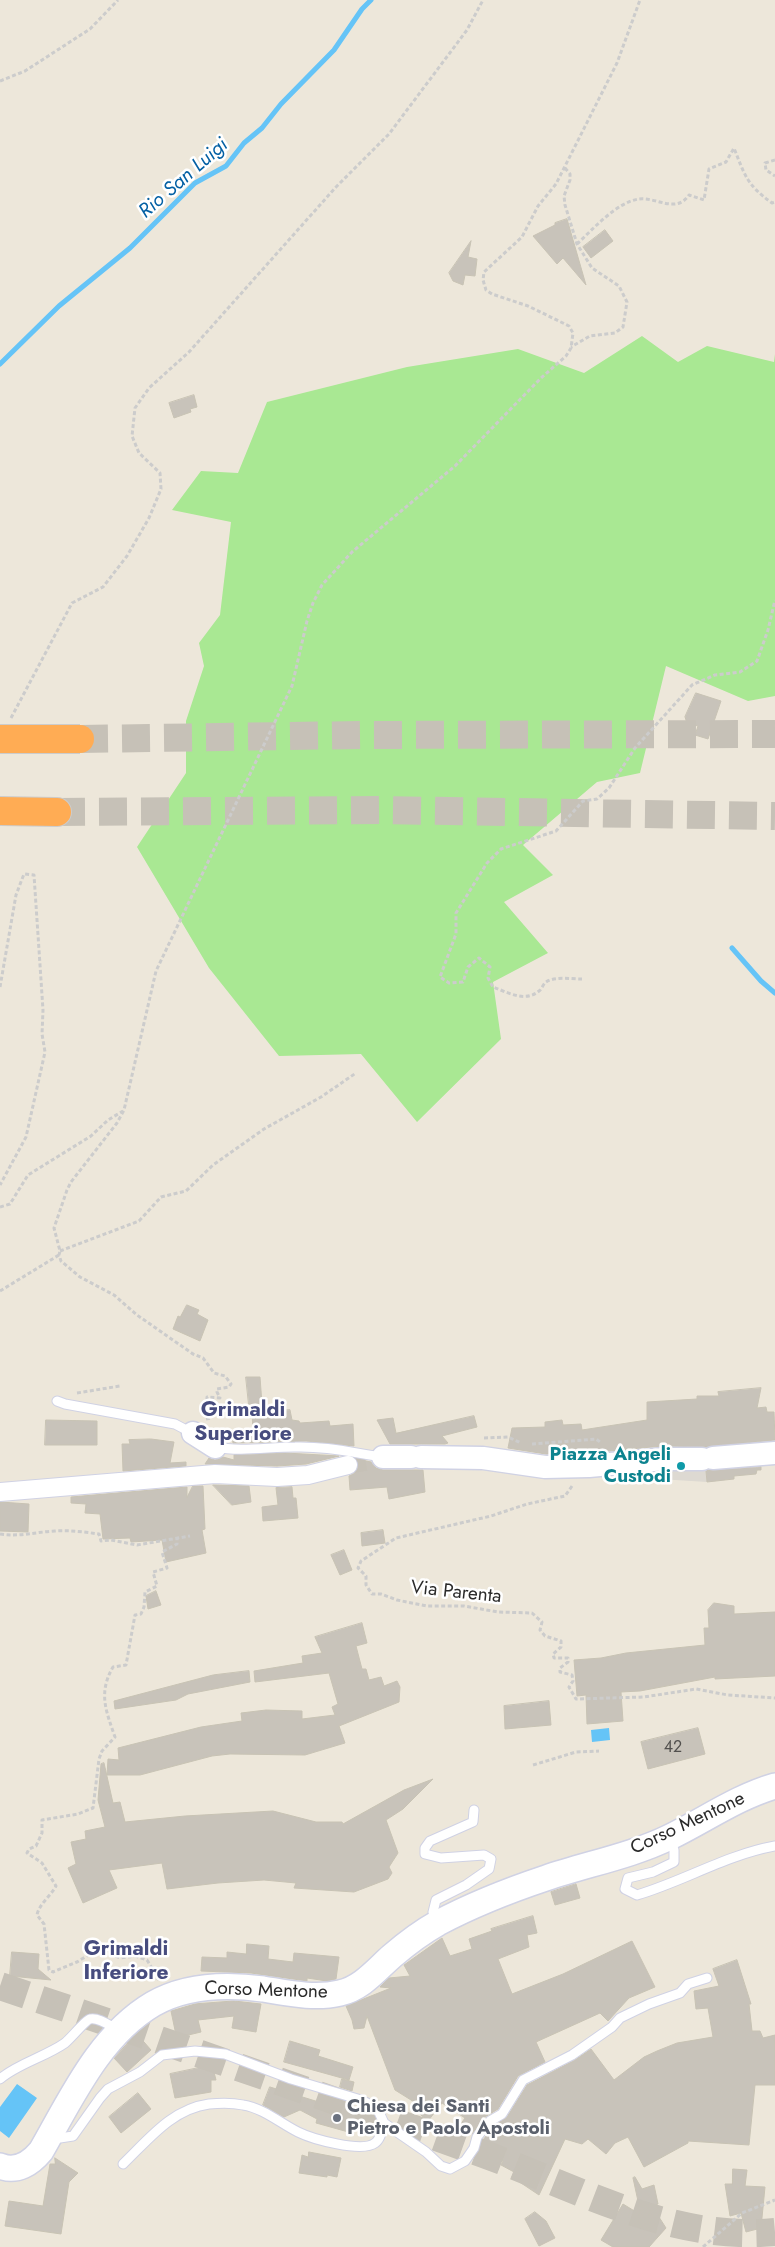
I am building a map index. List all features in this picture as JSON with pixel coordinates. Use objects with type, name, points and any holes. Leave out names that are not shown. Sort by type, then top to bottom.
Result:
[{"type":"highway","points":[[4,730],[80,739]]},
{"type":"highway","points":[[0,812],[57,812]]},
{"type":"main road","name":"Corso Mentone","points":[[0,2166],[18,2168],[27,2164],[41,2151],[100,2052],[119,2030],[153,2004],[178,1993],[216,1987],[235,1986],[322,1996],[342,1993],[362,1984],[394,1954],[438,1923],[483,1902],[546,1878],[630,1853],[670,1837],[734,1802],[775,1786]]},
{"type":"street","points":[[198,1424],[215,1448]]},
{"type":"street","points":[[377,1459],[416,1457],[483,1458],[545,1467],[589,1466],[659,1459],[775,1453]]},
{"type":"street","points":[[0,1492],[215,1474],[277,1478],[308,1475],[348,1465]]},
{"type":"lane","points":[[57,1401],[175,1424],[198,1424]]},
{"type":"lane","points":[[215,1448],[232,1450],[296,1447],[328,1449],[377,1459]]},
{"type":"lane","points":[[438,1923],[433,1912],[436,1900],[466,1886],[490,1869],[491,1859],[484,1855],[441,1858],[425,1854],[425,1848],[430,1841],[473,1822],[474,1810]]},
{"type":"lane","points":[[670,1837],[674,1850],[674,1862],[653,1872],[628,1878],[625,1889],[637,1894],[667,1886],[732,1857],[775,1846]]},
{"type":"lane","points":[[51,2134],[60,2138],[73,2136],[108,2089],[140,2072],[162,2055],[195,2050],[225,2054],[291,2079],[361,2100],[377,2108],[384,2123],[441,2166],[450,2169],[465,2161],[474,2148],[477,2137],[490,2121],[502,2114],[523,2080],[572,2055],[612,2027],[620,2018],[649,2004],[680,1993],[688,1984],[707,1978]]},
{"type":"lane","points":[[0,2079],[64,2043],[80,2030],[86,2020],[91,2018],[119,2030]]},
{"type":"lane","points":[[123,2164],[168,2120],[181,2112],[209,2104],[244,2105],[270,2115],[311,2137],[363,2147],[375,2144],[379,2140],[384,2123]]},
{"type":"path","points":[[0,81],[25,71],[90,29],[118,0]]},
{"type":"path","points":[[4,730],[72,603],[103,587],[131,548],[148,518],[161,489],[160,473],[139,453],[132,436],[135,408],[149,388],[189,352],[336,187],[389,134],[467,30],[483,0]]},
{"type":"path","points":[[198,1424],[211,1418],[211,1415],[202,1409],[213,1406],[207,1401],[207,1397],[220,1398],[217,1389],[229,1387],[231,1384],[230,1380],[225,1376],[214,1373],[203,1358],[193,1354],[136,1315],[114,1296],[80,1277],[61,1261],[54,1228],[71,1182],[117,1123],[124,1110],[156,971],[292,686],[307,621],[322,584],[352,552],[430,489],[455,466],[540,378],[566,356],[571,347],[573,333],[569,326],[528,306],[492,294],[486,290],[483,280],[484,272],[522,237],[530,220],[556,184],[617,63],[640,0]]},
{"type":"path","points":[[577,244],[607,216],[624,204],[638,199],[655,200],[666,205],[679,203],[689,195],[704,200],[709,169],[726,162],[734,148],[753,190],[772,203],[775,202]]},
{"type":"path","points":[[775,160],[765,163],[766,170],[775,176]]},
{"type":"path","points":[[565,168],[570,174],[570,180],[564,196],[565,205],[577,244],[592,268],[618,286],[627,302],[623,327],[615,333],[590,336],[571,347]]},
{"type":"path","points":[[582,979],[557,979],[546,982],[540,991],[532,995],[520,997],[493,987],[488,978],[490,967],[480,958],[468,967],[463,982],[449,983],[440,977],[456,934],[456,913],[487,863],[500,849],[556,831],[583,801],[597,799],[609,788],[636,748],[692,685],[715,675],[740,672],[756,661],[768,630],[775,600]]},
{"type":"path","points":[[0,987],[16,895],[24,874],[34,875],[43,1010],[42,1034],[45,1052],[26,1136],[0,1185]]},
{"type":"path","points":[[0,1291],[59,1253],[139,1221],[161,1197],[186,1191],[213,1165],[264,1130],[321,1097],[356,1073]]},
{"type":"path","points":[[0,1207],[10,1204],[28,1175],[87,1139],[108,1120],[124,1110]]},
{"type":"path","points":[[57,1401],[59,1396],[120,1386]]},
{"type":"path","points":[[479,1438],[508,1437],[523,1444],[536,1445],[596,1439],[600,1442]]},
{"type":"path","name":"Via Parenta","points":[[577,1484],[571,1486],[565,1496],[527,1504],[491,1516],[396,1538],[361,1561],[358,1568],[366,1576],[366,1585],[372,1594],[381,1594],[397,1600],[427,1606],[464,1606],[498,1612],[532,1614],[542,1622],[540,1630],[545,1636],[561,1641],[561,1647],[553,1654],[554,1658],[568,1658],[568,1662],[560,1668],[560,1672],[572,1675],[573,1681],[570,1687],[576,1700],[644,1697],[696,1689],[728,1695],[775,1698]]},
{"type":"path","points":[[0,1534],[13,1536],[55,1531],[78,1532],[99,1534],[101,1542],[111,1540],[137,1545],[190,1536]]},
{"type":"path","points":[[153,2004],[152,1985],[158,1978],[147,1960],[135,1956],[120,1958],[98,1949],[76,1962],[53,1972],[49,1970],[44,1924],[37,1915],[38,1908],[51,1895],[56,1886],[42,1863],[27,1853],[29,1849],[36,1846],[42,1833],[42,1820],[78,1814],[93,1808],[99,1759],[102,1751],[115,1737],[104,1704],[106,1680],[113,1667],[126,1664],[135,1615],[141,1614],[144,1607],[145,1592],[157,1586],[154,1572],[167,1568],[162,1552],[177,1544],[177,1539]]},
{"type":"path","points":[[533,1765],[576,1752],[599,1752]]},
{"type":"path","points":[[703,2247],[742,2213],[775,2200]]},
{"type":"green space","points":[[642,336],[678,362],[707,346],[774,362],[775,354],[775,696],[748,701],[666,666],[640,773],[597,782],[523,845],[553,875],[504,902],[548,953],[493,982],[501,1039],[417,1122],[361,1054],[279,1056],[209,968],[137,847],[186,773],[186,721],[204,666],[199,643],[220,615],[231,522],[172,510],[201,471],[238,473],[267,402],[407,367],[518,349],[584,373]]},
{"type":"shaded area","name":"Piazza Angeli Custodi","points":[[696,1448],[702,1470],[706,1470],[707,1482],[659,1479],[659,1459],[675,1449]]},
{"type":"water","points":[[609,1728],[610,1740],[592,1742],[591,1730]]},
{"type":"water","points":[[17,2084],[37,2098],[9,2138],[0,2131],[0,2107]]},
{"type":"building","points":[[567,219],[586,285],[563,258],[557,264],[533,236],[555,225],[555,223]]},
{"type":"building","points":[[605,230],[613,241],[591,258],[583,247]]},
{"type":"building","points":[[471,241],[468,257],[477,259],[475,276],[465,275],[463,285],[453,281],[449,273]]},
{"type":"building","points":[[194,395],[197,407],[190,409],[191,412],[174,418],[169,403]]},
{"type":"building","points":[[696,693],[721,701],[708,739],[695,735],[698,726],[687,723],[685,717]]},
{"type":"building","points":[[187,1305],[199,1310],[197,1314],[208,1320],[200,1341],[173,1329],[178,1316],[180,1317]]},
{"type":"building","points":[[246,1377],[260,1377],[262,1404],[249,1405]]},
{"type":"building","points":[[761,1388],[757,1408],[766,1407],[767,1412],[774,1412],[775,1440],[706,1447],[663,1446],[588,1453],[546,1454],[508,1448],[512,1428],[545,1427],[545,1422],[562,1420],[563,1425],[581,1424],[582,1430],[647,1420],[647,1402],[697,1399],[697,1396],[719,1396],[718,1392]]},
{"type":"building","points":[[290,1410],[292,1420],[299,1421],[300,1423],[329,1421],[330,1426],[353,1424],[354,1446],[306,1441],[233,1443],[232,1434],[253,1431],[252,1413]]},
{"type":"building","points":[[474,1416],[477,1427],[442,1436],[448,1443],[445,1444],[390,1444],[377,1420],[393,1418],[396,1433]]},
{"type":"building","points":[[46,1420],[97,1421],[97,1445],[45,1445]]},
{"type":"building","points":[[151,1439],[174,1442],[170,1463],[186,1462],[186,1466],[123,1471],[122,1444],[130,1444],[129,1440]]},
{"type":"building","points":[[285,1453],[339,1456],[306,1464],[277,1466],[205,1464],[209,1458],[215,1460],[223,1457],[234,1460],[234,1455]]},
{"type":"building","points":[[357,1459],[371,1462],[376,1468],[383,1470],[423,1470],[425,1492],[389,1499],[387,1487],[350,1490],[349,1476],[355,1473],[358,1468]]},
{"type":"building","points":[[761,1467],[761,1470],[757,1470],[756,1474],[734,1476],[734,1479],[707,1482],[706,1471],[709,1470]]},
{"type":"building","points":[[213,1485],[249,1486],[251,1502],[232,1505]]},
{"type":"building","points":[[193,1486],[203,1486],[205,1529],[202,1530],[206,1553],[166,1562],[162,1540],[131,1542],[130,1538],[103,1539],[100,1514],[85,1513],[86,1504],[71,1503],[71,1497],[187,1487],[187,1497]]},
{"type":"building","points":[[292,1487],[293,1498],[296,1498],[298,1518],[263,1521],[262,1507],[278,1505],[276,1488]]},
{"type":"building","points":[[0,1502],[29,1504],[28,1532],[0,1531]]},
{"type":"building","points":[[383,1530],[385,1543],[362,1546],[361,1533]]},
{"type":"building","points":[[344,1550],[352,1570],[340,1575],[331,1555]]},
{"type":"building","points":[[156,1591],[161,1605],[148,1609],[146,1596]]},
{"type":"building","points":[[714,1603],[734,1606],[734,1614],[775,1612],[775,1676],[715,1679],[715,1677],[640,1691],[621,1692],[623,1721],[587,1724],[586,1695],[577,1696],[574,1660],[705,1645],[704,1628],[709,1628],[708,1610]]},
{"type":"building","points":[[362,1623],[367,1643],[356,1646],[362,1669],[366,1669],[369,1680],[381,1677],[384,1686],[397,1681],[400,1687],[399,1702],[339,1726],[345,1743],[305,1755],[230,1754],[212,1756],[140,1775],[107,1775],[108,1759],[119,1760],[118,1748],[201,1727],[242,1721],[241,1713],[266,1710],[302,1711],[302,1719],[335,1715],[332,1707],[338,1704],[329,1673],[255,1682],[254,1671],[303,1663],[302,1656],[322,1653],[315,1637]]},
{"type":"building","points":[[249,1671],[250,1682],[188,1694],[176,1700],[115,1709],[114,1701],[213,1675]]},
{"type":"building","points":[[549,1701],[551,1725],[505,1729],[504,1706]]},
{"type":"building","points":[[698,1728],[705,1754],[648,1769],[641,1742]]},
{"type":"building","points":[[104,1763],[113,1803],[120,1802],[125,1822],[185,1816],[273,1811],[316,1822],[342,1822],[343,1824],[404,1790],[433,1779],[403,1809],[386,1820],[398,1853],[389,1867],[392,1873],[388,1879],[354,1892],[294,1888],[296,1883],[264,1880],[167,1889],[162,1863],[109,1870],[117,1888],[83,1903],[68,1868],[76,1864],[71,1842],[86,1839],[85,1831],[105,1827],[98,1800],[101,1764]]},
{"type":"building","points":[[576,1884],[580,1898],[555,1905],[551,1892]]},
{"type":"building","points":[[533,1916],[537,1933],[527,1935],[529,1947],[498,1959],[512,1994],[563,1974],[632,1941],[655,1987],[629,1998],[608,2021],[600,2013],[536,2042],[545,2062],[518,2076],[498,2109],[485,2117],[472,2134],[460,2125],[465,2118],[442,2103],[428,2121],[415,2110],[419,2105],[395,2090],[367,2016],[364,2028],[354,2029],[346,2006],[391,1988],[380,1987],[389,1978],[410,1976],[404,1965],[442,1938],[450,1956],[472,1949],[469,1939],[492,1931],[491,1929]]},
{"type":"building","points":[[247,1944],[269,1946],[268,1959],[293,1962],[294,1953],[339,1957],[336,1979],[327,1981],[307,1978],[307,1981],[251,1973],[201,1971],[202,1957],[227,1958],[227,1952],[246,1954]]},
{"type":"building","points":[[12,1952],[39,1954],[38,1969],[51,1980],[10,1976]]},
{"type":"building","points":[[737,1960],[751,2004],[749,2004],[752,2031],[760,2031],[763,2038],[775,2035],[775,2085],[755,2085],[749,2145],[688,2141],[688,2143],[644,2167],[628,2137],[615,2143],[606,2154],[588,2139],[582,2144],[565,2139],[539,2195],[512,2177],[514,2172],[501,2165],[503,2161],[480,2149],[483,2140],[494,2126],[507,2117],[527,2085],[575,2060],[591,2049],[614,2080],[644,2057],[657,2051],[677,2043],[713,2037],[708,2008],[696,2009],[694,1991],[719,1986],[713,1969]]},
{"type":"building","points":[[234,2001],[261,2004],[256,2032],[232,2028],[234,2016],[198,2020],[201,2032],[180,2037],[176,2035],[171,2011],[195,2004]]},
{"type":"building","points":[[137,2034],[151,2050],[127,2072],[114,2058]]},
{"type":"building","points":[[290,2041],[320,2050],[318,2056],[353,2067],[349,2080],[284,2062]]},
{"type":"building","points":[[208,2066],[209,2069],[213,2068],[216,2080],[211,2080],[211,2092],[175,2098],[170,2074]]},
{"type":"building","points":[[342,2079],[354,2082],[352,2091],[340,2087]]},
{"type":"building","points":[[270,2087],[335,2107],[337,2099],[348,2103],[346,2110],[357,2112],[357,2115],[360,2116],[356,2131],[353,2130],[352,2133],[316,2123],[317,2119],[300,2110],[284,2117],[282,2116],[263,2105]]},
{"type":"building","points":[[138,2093],[151,2109],[121,2133],[109,2117]]},
{"type":"building","points":[[309,2152],[341,2158],[337,2177],[299,2173],[302,2155],[308,2157]]},
{"type":"building","points":[[55,2158],[78,2173],[69,2182],[61,2234],[5,2226],[9,2201],[43,2206],[50,2164],[55,2164]]},
{"type":"building","points":[[733,2169],[747,2170],[745,2186],[765,2187],[761,2228],[746,2232],[741,2213],[730,2216],[725,2184],[732,2184]]},
{"type":"building","points":[[635,2177],[642,2189],[654,2185],[658,2204],[652,2206],[666,2228],[649,2247],[613,2247],[601,2240],[623,2204],[641,2215],[633,2178]]},
{"type":"building","points":[[535,2212],[546,2221],[555,2238],[539,2246],[525,2219]]},
{"type":"waterway","name":"Rio San Luigi","points":[[0,364],[59,306],[130,248],[195,183],[226,166],[244,143],[262,128],[281,104],[334,50],[362,9],[371,0]]},
{"type":"waterway","points":[[732,948],[761,981],[775,993]]},
{"type":"tunnel","points":[[80,739],[361,735],[775,734]]},
{"type":"tunnel","points":[[57,812],[379,810],[775,816]]},
{"type":"tunnel","points":[[348,1465],[371,1461]]},
{"type":"tunnel","points":[[0,1986],[421,2131],[624,2209],[698,2229],[736,2233],[775,2232]]},
{"type":"place","name":"Piazza Angeli Custodi","points":[[681,1466]]},
{"type":"place","name":"Chiesa dei Santi Pietro e Paolo Apostoli","points":[[337,2118]]},
{"type":"district","name":"Grimaldi Superiore","points":[[243,1423]]},
{"type":"district","name":"Grimaldi Inferiore","points":[[126,1962]]}]
